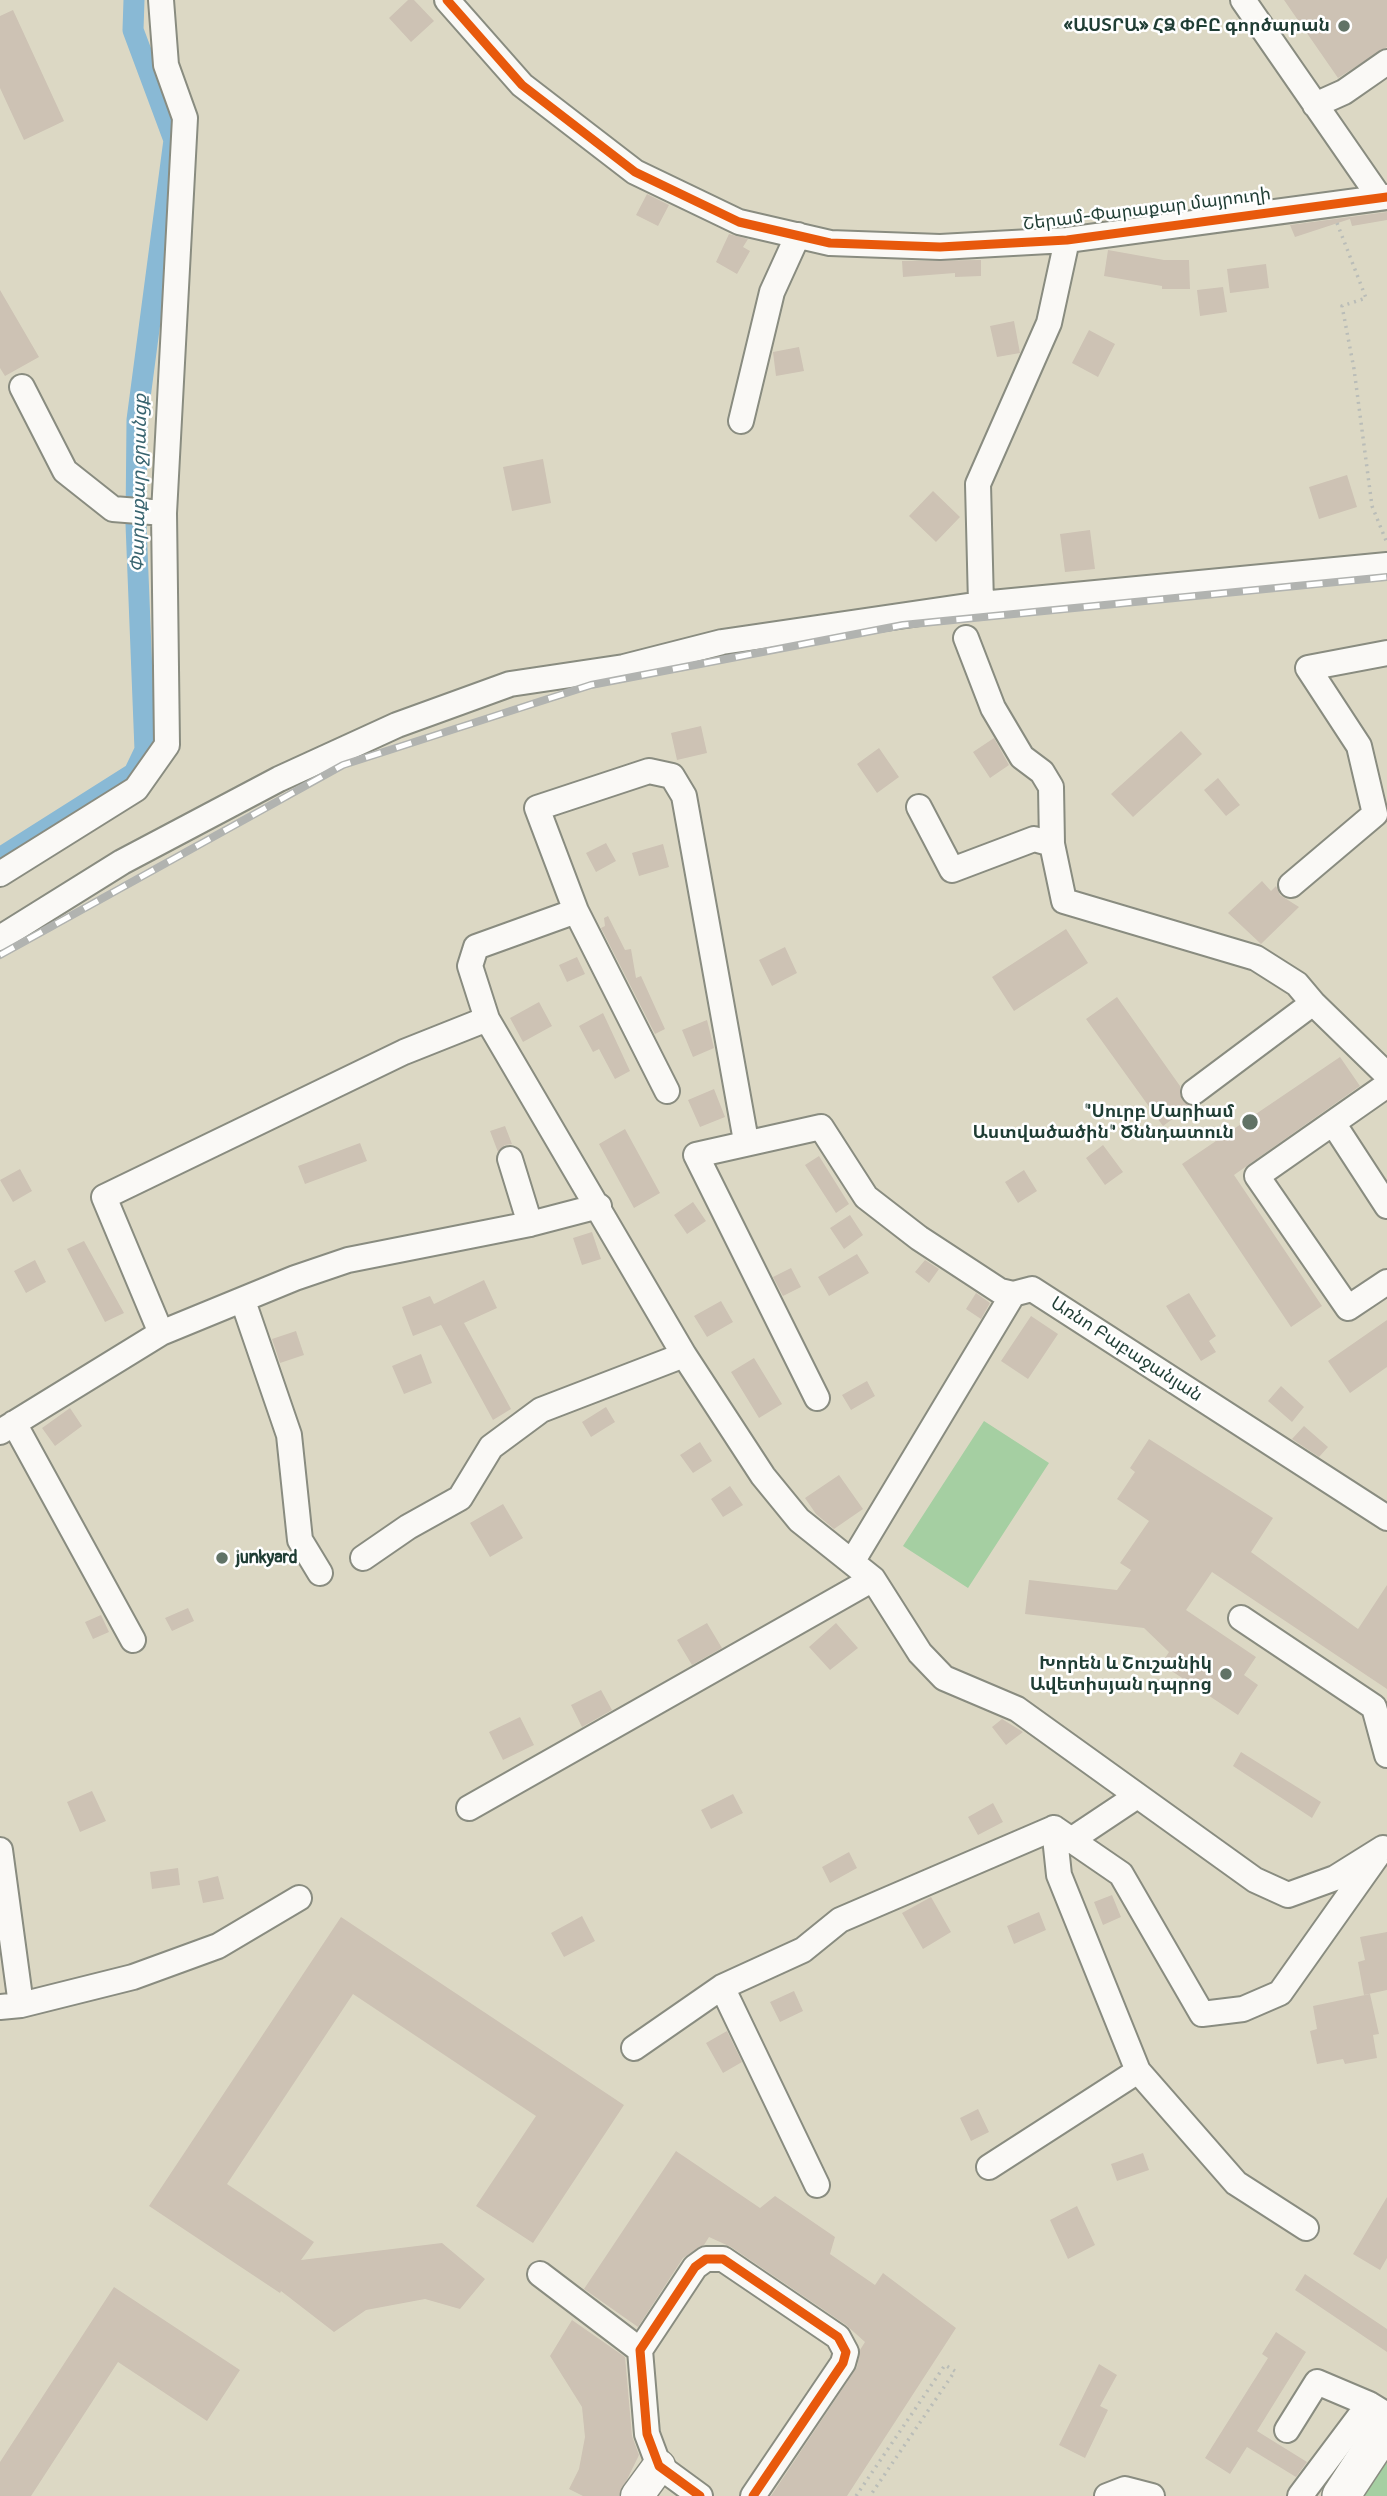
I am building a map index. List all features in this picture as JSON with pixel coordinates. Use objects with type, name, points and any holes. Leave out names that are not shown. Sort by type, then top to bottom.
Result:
[{"type":"highway","points":[[1341,2496],[1382,2419]]},
{"type":"highway","points":[[1355,2496],[1375,2467],[1382,2419]]},
{"type":"main road","points":[[637,2496],[659,2466]]},
{"type":"street","points":[[0,874],[136,789],[167,745],[164,513],[186,118],[166,65],[160,0]]},
{"type":"street","name":"Շերամ-Փարաքար մայրուղի","points":[[447,0],[522,85],[635,172],[739,222],[830,243],[940,247],[1066,240],[1383,197]]},
{"type":"street","points":[[1243,0],[1315,105],[1383,197]]},
{"type":"street","points":[[1315,105],[1344,92],[1387,62]]},
{"type":"street","points":[[741,421],[772,292],[798,235]]},
{"type":"street","points":[[981,604],[978,484],[1049,323],[1066,240]]},
{"type":"street","points":[[22,387],[65,471],[113,509],[164,513]]},
{"type":"street","points":[[0,938],[122,862],[279,779],[397,725],[510,684],[624,667],[722,642],[981,604],[1387,565]]},
{"type":"street","points":[[966,638],[993,708],[1023,757],[1042,772],[1051,787],[1052,844],[1064,901],[1256,958],[1297,984],[1387,1075]]},
{"type":"street","points":[[1291,885],[1375,814],[1359,746],[1307,668],[1387,653]]},
{"type":"street","points":[[667,1091],[576,911],[537,808],[649,771],[672,776],[684,796],[746,1141]]},
{"type":"street","points":[[919,807],[953,870],[1034,839],[1052,844]]},
{"type":"street","points":[[576,911],[476,947],[470,966],[487,1019],[568,1162],[598,1206],[684,1355],[764,1476],[799,1520],[873,1579],[920,1653],[944,1678],[1017,1709],[1137,1796],[1169,1815],[1255,1880],[1288,1895],[1335,1878],[1385,1846]]},
{"type":"street","points":[[1194,1092],[1313,1003]]},
{"type":"street","points":[[161,1333],[104,1196],[404,1052],[487,1019]]},
{"type":"street","points":[[1387,1085],[1257,1176],[1348,1308],[1387,1282]]},
{"type":"street","points":[[1333,1124],[1387,1206]]},
{"type":"street","name":"Առնո Բաբաջանյան","points":[[817,1398],[696,1155],[746,1141],[821,1127],[866,1197],[988,1283],[1013,1294],[1032,1289],[1387,1518]]},
{"type":"street","points":[[510,1159],[530,1224]]},
{"type":"street","points":[[133,1640],[7,1428],[161,1333],[295,1278],[348,1260],[530,1224],[598,1206]]},
{"type":"street","points":[[852,1562],[1013,1294]]},
{"type":"street","points":[[243,1301],[289,1435],[300,1539],[320,1573]]},
{"type":"street","points":[[363,1558],[408,1527],[460,1498],[491,1447],[541,1410],[684,1355]]},
{"type":"street","points":[[469,1808],[873,1579]]},
{"type":"street","points":[[1241,1618],[1374,1707],[1387,1755]]},
{"type":"street","points":[[634,2048],[722,1987],[803,1950],[840,1920],[1063,1834],[1137,1796]]},
{"type":"street","points":[[1063,1834],[1121,1874],[1202,2014],[1243,2009],[1280,1993],[1385,1846]]},
{"type":"street","points":[[1063,1834],[1059,1875],[1138,2071],[1236,2183],[1306,2228]]},
{"type":"street","points":[[0,1850],[10,2006],[133,1977],[218,1946],[299,1898]]},
{"type":"street","points":[[722,1987],[817,2185]]},
{"type":"street","points":[[989,2167],[1138,2071]]},
{"type":"street","points":[[700,2496],[659,2466],[647,2434],[640,2350],[695,2267],[706,2259],[723,2259],[838,2337],[846,2352],[843,2363],[753,2496]]},
{"type":"street","points":[[540,2274],[640,2350]]},
{"type":"street","points":[[1287,2430],[1318,2382],[1382,2419],[1300,2496]]},
{"type":"street","points":[[1107,2496],[1125,2488],[1152,2496]]},
{"type":"path","points":[[1330,203],[1366,298],[1342,306],[1354,369],[1371,506],[1387,543]]},
{"type":"path","points":[[856,2496],[945,2365],[954,2371],[870,2496]]},
{"type":"green space","points":[[984,1421],[1049,1463],[968,1588],[903,1546]]},
{"type":"green space","points":[[1387,2462],[1387,2496],[1364,2496]]},
{"type":"building","points":[[408,0],[414,0],[434,21],[411,42],[389,18]]},
{"type":"building","name":"«ԱՍՏՐԱ» ՀՁ ՓԲԸ գործարան","points":[[1284,0],[1387,0],[1387,47],[1338,78]]},
{"type":"building","points":[[13,10],[64,121],[24,140],[0,88],[0,16]]},
{"type":"building","points":[[647,194],[669,205],[658,226],[636,215]]},
{"type":"building","points":[[1387,212],[1387,220],[1352,226],[1350,219],[1295,237],[1290,225]]},
{"type":"building","points":[[729,234],[748,239],[743,247],[750,251],[737,274],[716,262]]},
{"type":"building","points":[[1108,250],[1164,260],[1189,260],[1190,289],[1162,289],[1162,286],[1104,276]]},
{"type":"building","points":[[981,260],[981,276],[955,277],[955,273],[903,277],[902,261]]},
{"type":"building","points":[[1266,264],[1269,288],[1230,293],[1227,269]]},
{"type":"building","points":[[1223,287],[1227,312],[1200,316],[1197,290]]},
{"type":"building","points":[[0,290],[39,357],[5,376],[0,368]]},
{"type":"building","points":[[1014,321],[1020,353],[997,357],[990,326]]},
{"type":"building","points":[[1089,330],[1115,344],[1098,377],[1072,363]]},
{"type":"building","points":[[799,347],[804,371],[776,376],[773,352]]},
{"type":"building","points":[[543,459],[551,503],[512,511],[503,467]]},
{"type":"building","points":[[1347,475],[1357,507],[1319,519],[1309,487]]},
{"type":"building","points":[[933,491],[960,517],[936,542],[909,516]]},
{"type":"building","points":[[1090,530],[1095,569],[1065,572],[1060,534]]},
{"type":"building","points":[[701,726],[707,753],[677,760],[671,733]]},
{"type":"building","points":[[1181,731],[1202,754],[1133,817],[1111,794]]},
{"type":"building","points":[[994,738],[1009,765],[990,778],[973,752]]},
{"type":"building","points":[[879,748],[899,777],[877,793],[857,764]]},
{"type":"building","points":[[1218,778],[1240,805],[1226,816],[1204,790]]},
{"type":"building","points":[[606,843],[616,861],[596,872],[586,853]]},
{"type":"building","points":[[663,844],[669,867],[639,876],[632,853]]},
{"type":"building","points":[[1262,881],[1271,891],[1276,886],[1280,895],[1299,907],[1261,944],[1228,913]]},
{"type":"building","points":[[608,916],[625,950],[631,949],[636,978],[641,976],[665,1029],[655,1034],[601,928],[605,926],[604,918]]},
{"type":"building","points":[[1066,929],[1088,963],[1014,1011],[992,977]]},
{"type":"building","points":[[785,947],[797,973],[772,986],[759,960]]},
{"type":"building","points":[[577,957],[585,974],[567,982],[559,965]]},
{"type":"building","points":[[1117,997],[1180,1086],[1182,1100],[1190,1106],[1163,1126],[1086,1019]]},
{"type":"building","points":[[539,1002],[552,1026],[523,1042],[510,1018]]},
{"type":"building","points":[[603,1013],[630,1071],[615,1079],[599,1049],[593,1052],[579,1026]]},
{"type":"building","points":[[707,1020],[714,1048],[693,1057],[682,1030]]},
{"type":"building","points":[[1340,1057],[1360,1086],[1234,1175],[1322,1306],[1291,1327],[1182,1164]]},
{"type":"building","points":[[714,1089],[725,1117],[700,1127],[688,1100]]},
{"type":"building","points":[[505,1126],[512,1144],[505,1145],[498,1152],[490,1131]]},
{"type":"building","points":[[625,1129],[660,1193],[634,1208],[599,1144]]},
{"type":"building","points":[[360,1143],[367,1161],[305,1184],[298,1166]]},
{"type":"building","points":[[1103,1145],[1123,1172],[1105,1185],[1086,1158]]},
{"type":"building","points":[[819,1156],[849,1204],[836,1213],[805,1165]]},
{"type":"building","points":[[20,1169],[32,1191],[13,1202],[0,1180]]},
{"type":"building","points":[[1024,1170],[1037,1191],[1018,1203],[1005,1182]]},
{"type":"building","points":[[693,1202],[706,1221],[687,1234],[674,1215]]},
{"type":"building","points":[[850,1215],[863,1235],[844,1249],[830,1228]]},
{"type":"building","points":[[592,1232],[601,1259],[582,1265],[573,1238]]},
{"type":"building","points":[[84,1241],[124,1313],[105,1322],[67,1249]]},
{"type":"building","points":[[857,1254],[869,1273],[829,1296],[818,1277]]},
{"type":"building","points":[[35,1260],[46,1282],[26,1293],[14,1271]]},
{"type":"building","points":[[925,1260],[939,1269],[929,1283],[915,1272]]},
{"type":"building","points":[[791,1268],[801,1287],[783,1296],[773,1277]]},
{"type":"building","points":[[484,1280],[497,1308],[464,1323],[511,1409],[493,1420],[441,1325],[413,1336],[402,1307],[430,1296],[434,1304]]},
{"type":"building","points":[[976,1293],[990,1303],[981,1319],[966,1309]]},
{"type":"building","points":[[1189,1293],[1216,1336],[1209,1341],[1216,1352],[1201,1361],[1166,1306]]},
{"type":"building","points":[[721,1301],[733,1322],[707,1337],[694,1316]]},
{"type":"building","points":[[1031,1316],[1058,1334],[1028,1379],[1001,1361]]},
{"type":"building","points":[[1387,1320],[1387,1367],[1350,1393],[1328,1361]]},
{"type":"building","points":[[296,1331],[304,1355],[280,1363],[272,1339]]},
{"type":"building","points":[[421,1354],[432,1383],[404,1394],[392,1366]]},
{"type":"building","points":[[754,1358],[782,1404],[759,1418],[731,1372]]},
{"type":"building","points":[[867,1381],[875,1396],[851,1410],[842,1395]]},
{"type":"building","points":[[1281,1386],[1304,1407],[1292,1422],[1268,1401]]},
{"type":"building","points":[[606,1407],[615,1422],[591,1437],[582,1422]]},
{"type":"building","points":[[70,1408],[82,1426],[55,1446],[42,1428]]},
{"type":"building","points":[[1304,1426],[1328,1447],[1319,1457],[1292,1439]]},
{"type":"building","points":[[1149,1439],[1273,1518],[1251,1552],[1358,1629],[1387,1585],[1387,1689],[1212,1572],[1186,1610],[1256,1657],[1244,1675],[1258,1685],[1238,1715],[1161,1664],[1169,1652],[1144,1628],[1025,1614],[1029,1580],[1117,1590],[1131,1570],[1120,1563],[1149,1521],[1117,1499],[1135,1472],[1130,1468]]},
{"type":"building","points":[[700,1442],[712,1461],[693,1473],[680,1455]]},
{"type":"building","points":[[839,1475],[863,1509],[834,1529],[816,1514],[805,1498]]},
{"type":"building","points":[[730,1486],[743,1505],[723,1517],[711,1499]]},
{"type":"building","points":[[503,1504],[523,1538],[490,1557],[470,1523]]},
{"type":"building","points":[[188,1608],[194,1621],[172,1631],[165,1618]]},
{"type":"building","points":[[101,1615],[109,1632],[93,1639],[85,1622]]},
{"type":"building","points":[[707,1623],[722,1648],[692,1665],[677,1640]]},
{"type":"building","points":[[836,1623],[858,1648],[830,1670],[809,1647]]},
{"type":"building","points":[[601,1690],[612,1710],[582,1727],[571,1705]]},
{"type":"building","points":[[520,1717],[534,1745],[503,1760],[489,1732]]},
{"type":"building","points":[[1002,1719],[1023,1732],[1006,1745],[992,1727]]},
{"type":"building","points":[[1241,1752],[1321,1802],[1312,1818],[1233,1766]]},
{"type":"building","points":[[92,1791],[106,1821],[80,1832],[67,1802]]},
{"type":"building","points":[[733,1794],[743,1813],[711,1829],[701,1810]]},
{"type":"building","points":[[993,1803],[1003,1822],[978,1835],[968,1817]]},
{"type":"building","points":[[849,1852],[857,1868],[830,1883],[822,1867]]},
{"type":"building","points":[[178,1868],[180,1885],[152,1889],[150,1872]]},
{"type":"building","points":[[218,1876],[224,1899],[203,1903],[198,1881]]},
{"type":"building","points":[[1112,1895],[1121,1917],[1103,1925],[1094,1902]]},
{"type":"building","points":[[931,1897],[951,1932],[923,1949],[902,1913]]},
{"type":"building","points":[[1039,1912],[1046,1930],[1014,1944],[1007,1926]]},
{"type":"building","points":[[582,1916],[595,1941],[564,1957],[551,1933]]},
{"type":"building","points":[[341,1917],[624,2105],[533,2243],[476,2206],[536,2116],[353,1994],[227,2184],[314,2242],[301,2260],[442,2243],[485,2279],[460,2309],[425,2299],[366,2310],[334,2332],[281,2291],[280,2293],[149,2206]]},
{"type":"building","points":[[1387,1932],[1387,1990],[1364,1995],[1358,1962],[1365,1960],[1360,1937]]},
{"type":"building","points":[[794,1991],[803,2011],[780,2022],[770,2002]]},
{"type":"building","points":[[1370,1994],[1379,2034],[1373,2035],[1377,2058],[1345,2064],[1343,2059],[1317,2064],[1310,2031],[1317,2029],[1313,2006]]},
{"type":"building","points":[[727,2031],[742,2062],[723,2073],[706,2043]]},
{"type":"building","points":[[978,2109],[989,2132],[971,2141],[960,2118]]},
{"type":"building","points":[[676,2151],[760,2208],[775,2196],[835,2237],[830,2254],[875,2285],[883,2273],[956,2328],[847,2496],[771,2496],[857,2367],[860,2350],[865,2342],[846,2325],[731,2247],[709,2237],[704,2245],[683,2258],[638,2327],[584,2289]]},
{"type":"building","points":[[1143,2153],[1149,2170],[1117,2181],[1111,2164]]},
{"type":"building","points":[[1387,2197],[1387,2258],[1380,2270],[1353,2254]]},
{"type":"building","points":[[1077,2206],[1095,2245],[1068,2259],[1050,2220]]},
{"type":"building","points":[[1305,2274],[1387,2329],[1387,2352],[1295,2290]]},
{"type":"building","points":[[114,2287],[240,2370],[207,2421],[118,2362],[31,2496],[0,2496],[0,2462]]},
{"type":"building","points":[[572,2320],[625,2357],[632,2436],[639,2455],[619,2496],[583,2496],[569,2489],[579,2469],[585,2437],[582,2407],[550,2356]]},
{"type":"building","points":[[1276,2332],[1306,2352],[1257,2431],[1307,2462],[1296,2477],[1247,2447],[1230,2474],[1205,2458],[1268,2358],[1262,2354]]},
{"type":"building","points":[[1099,2364],[1117,2375],[1100,2406],[1108,2410],[1085,2458],[1059,2445]]},
{"type":"waterway","name":"Փարաքար ջրանցք","points":[[0,858],[134,773],[145,750],[136,524],[137,420],[174,140],[133,30],[134,0]]},
{"type":"railway","points":[[0,955],[343,765],[591,685],[903,625],[1387,577]]},
{"type":"cycle path","points":[[447,0],[522,85],[635,172],[739,222],[830,243],[940,247],[1067,240],[1387,197]]},
{"type":"cycle path","points":[[700,2496],[659,2466],[647,2434],[640,2350],[695,2267],[706,2259],[723,2259],[838,2337],[846,2352],[843,2363],[753,2496]]},
{"type":"place","name":"«ԱՍՏՐԱ» ՀՁ ՓԲԸ գործարան","points":[[1344,26]]},
{"type":"place","name":"\"Սուրբ Մարիամ Աստվածածին\" Ծննդատուն","points":[[1250,1122]]},
{"type":"place","name":"junkyard","points":[[222,1558]]},
{"type":"place","name":"Խորեն և Շուշանիկ Ավետիսյան դպրոց","points":[[1226,1674]]}]
